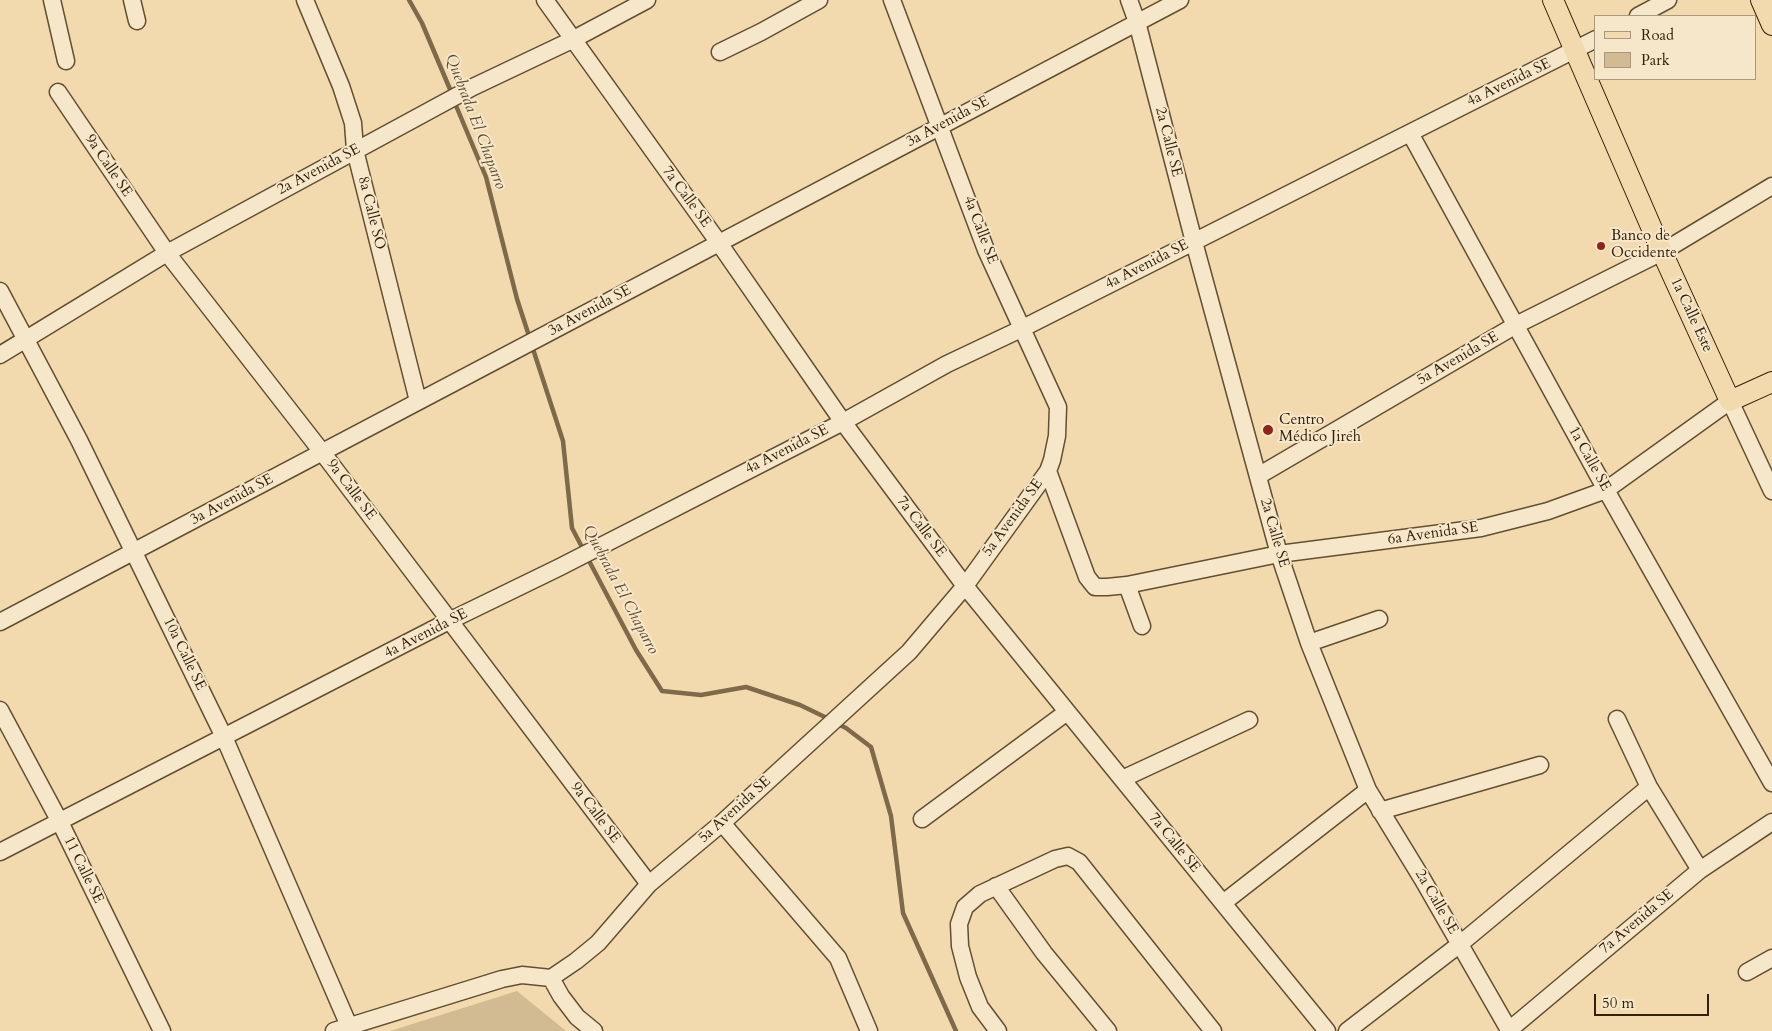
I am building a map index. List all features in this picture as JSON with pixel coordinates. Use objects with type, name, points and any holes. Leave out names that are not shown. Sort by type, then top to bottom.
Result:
[{"type":"main road","name":"1a Calle Este","points":[[1553,0],[1662,252],[1730,400]]},
{"type":"main road","points":[[1761,0],[1772,25]]},
{"type":"main road","points":[[1730,400],[1772,382]]},
{"type":"street","points":[[52,0],[66,61]]},
{"type":"street","points":[[132,0],[137,21]]},
{"type":"street","name":"8a Calle SO","points":[[305,0],[341,86],[352,123],[355,150],[418,401]]},
{"type":"street","name":"7a Calle SE","points":[[545,0],[719,242],[843,422],[965,586],[1327,1031]]},
{"type":"street","name":"2a Avenida SE","points":[[0,355],[167,252],[473,87],[572,40],[647,0]]},
{"type":"street","points":[[720,52],[819,0]]},
{"type":"street","name":"4a Calle SE","points":[[892,0],[941,126],[986,250],[1058,407],[1057,436],[1050,465]]},
{"type":"street","name":"2a Calle SE","points":[[1130,0],[1279,554],[1309,643],[1368,790],[1460,944],[1508,1030]]},
{"type":"street","name":"3a Avenida SE","points":[[0,622],[1180,0]]},
{"type":"street","points":[[1640,15],[1668,0]]},
{"type":"street","name":"4a Avenida SE","points":[[0,852],[449,621],[560,567],[843,422],[947,364],[1021,329],[1594,40]]},
{"type":"street","name":"9a Calle SE","points":[[58,92],[167,252],[322,452],[649,884]]},
{"type":"street","name":"1a Calle SE","points":[[1410,133],[1606,490],[1772,783]]},
{"type":"street","name":"5a Avenida SE","points":[[1258,476],[1516,325],[1662,252],[1772,186]]},
{"type":"street","name":"10a Calle SE","points":[[0,291],[79,440],[224,737],[342,1028]]},
{"type":"street","name":"6a Avenida SE","points":[[1050,465],[1087,578],[1096,587],[1107,588],[1279,554],[1481,528],[1548,511],[1606,490],[1730,400]]},
{"type":"street","name":"1a Calle Este","points":[[1730,400],[1772,491]]},
{"type":"street","name":"5a Avenida SE","points":[[551,978],[598,943],[649,884],[722,822],[908,652],[965,586],[1050,465]]},
{"type":"street","points":[[1127,585],[1142,626]]},
{"type":"street","points":[[1309,643],[1379,619]]},
{"type":"street","name":"11 Calle SE","points":[[0,710],[60,822],[162,1031]]},
{"type":"street","points":[[922,819],[1067,712]]},
{"type":"street","points":[[1617,719],[1649,787],[1700,870]]},
{"type":"street","points":[[1122,779],[1249,720]]},
{"type":"street","points":[[1380,811],[1540,765]]},
{"type":"street","points":[[1347,1031],[1460,944],[1649,787]]},
{"type":"street","points":[[1223,903],[1368,790]]},
{"type":"street","points":[[722,822],[838,958],[869,1031]]},
{"type":"street","name":"7a Avenida SE","points":[[1508,1030],[1700,870],[1772,822]]},
{"type":"street","points":[[998,1031],[980,1007],[968,977],[960,946],[959,924],[965,907],[980,894],[996,886],[1055,859],[1068,856],[1079,862],[1213,1031]]},
{"type":"street","points":[[996,886],[1044,952],[1108,1031]]},
{"type":"street","points":[[1747,972],[1772,958]]},
{"type":"street","points":[[342,1028],[502,979],[522,975],[551,978],[561,996],[577,1017],[594,1031]]},
{"type":"green space","points":[[517,991],[566,1031],[390,1031]]},
{"type":"waterway","name":"Quebrada El Chaparro","points":[[409,0],[422,23],[452,94]]},
{"type":"waterway","name":"Quebrada El Chaparro","points":[[454,101],[486,177],[517,299],[530,339]]},
{"type":"waterway","name":"Quebrada El Chaparro","points":[[532,346],[563,441],[572,528],[584,551]]},
{"type":"waterway","name":"Quebrada El Chaparro","points":[[587,557],[636,650],[662,691],[701,695],[746,687],[800,705],[829,719]]},
{"type":"waterway","name":"Quebrada El Chaparro","points":[[836,723],[846,728],[871,747],[891,816],[903,913],[956,1031]]},
{"type":"place","name":"Banco de Occidente","points":[[1601,246]]},
{"type":"place","name":"Centro Médico Jireh","points":[[1268,430]]}]
